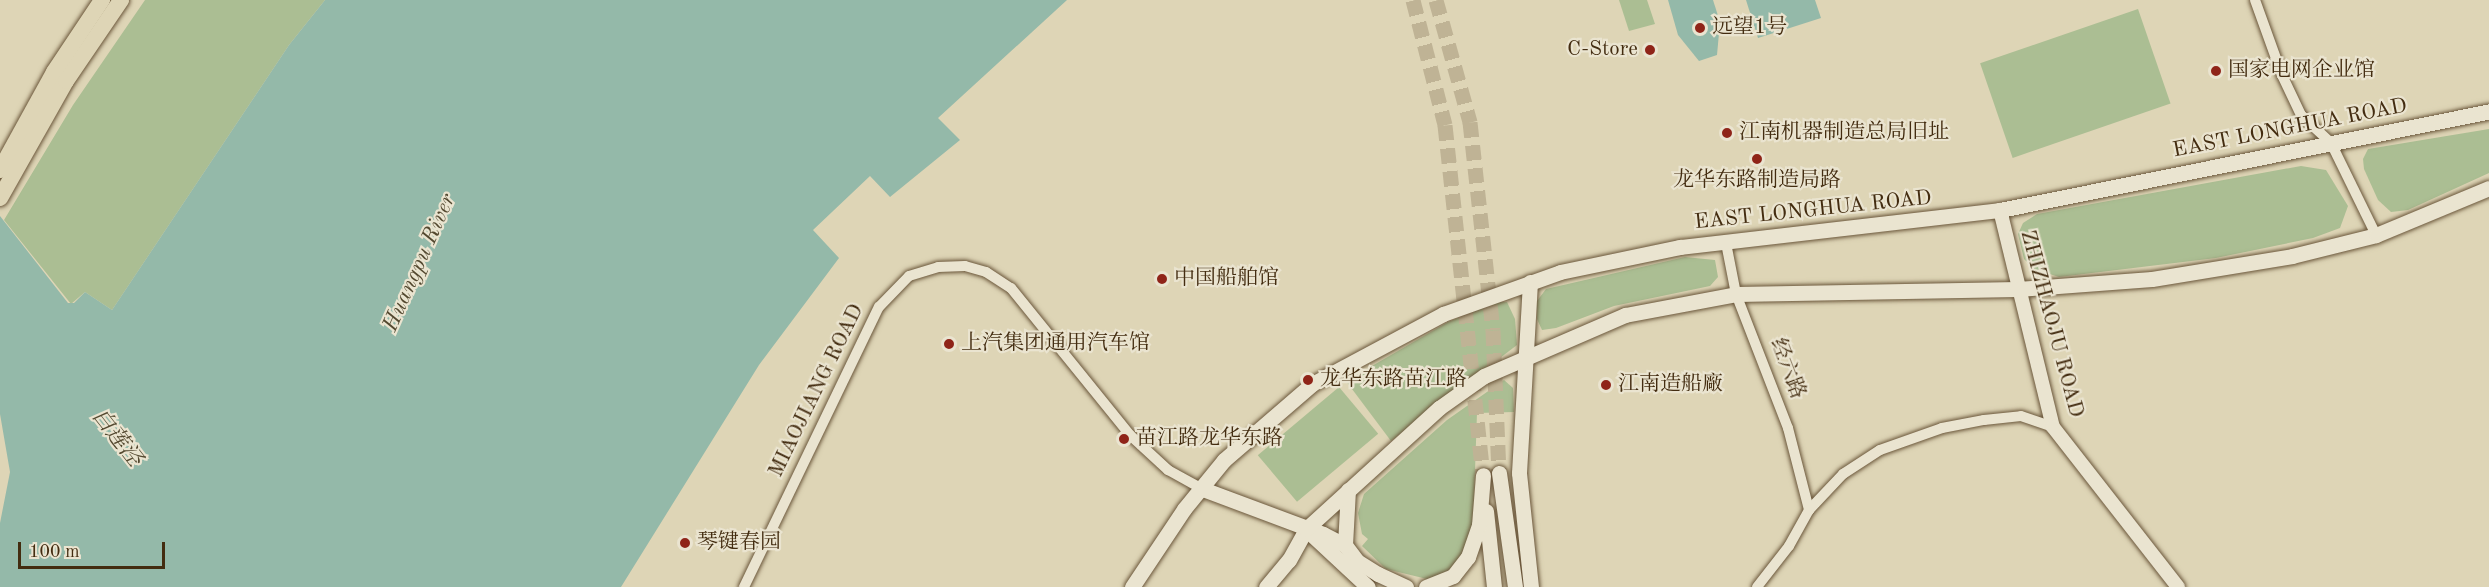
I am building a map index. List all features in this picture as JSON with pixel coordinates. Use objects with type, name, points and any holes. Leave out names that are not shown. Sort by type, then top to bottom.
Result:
[{"type":"main road","points":[[0,198],[60,76],[102,0]]},
{"type":"main road","points":[[0,170],[60,76],[122,0]]},
{"type":"main road","name":"EAST LONGHUA ROAD","points":[[1132,587],[1200,488],[1252,436],[1330,373],[1443,314],[1530,282],[1614,258],[2000,210],[2489,111]]},
{"type":"main road","points":[[1266,587],[1289,560],[1306,529],[1439,408],[1484,376],[1522,362],[1540,349],[1625,315],[1736,294],[2018,289],[2152,279],[2292,256],[2376,235],[2489,188]]},
{"type":"main road","points":[[1530,282],[1522,362],[1519,473],[1530,584]]},
{"type":"main road","points":[[1499,473],[1515,587]]},
{"type":"main road","points":[[1426,587],[1453,576],[1468,557],[1479,525],[1483,475],[1494,587]]},
{"type":"main road","points":[[1200,488],[1345,545],[1357,561],[1406,587]]},
{"type":"main road","points":[[1345,545],[1348,490]]},
{"type":"main road","points":[[1306,529],[1368,587]]},
{"type":"street","points":[[2255,0],[2282,75],[2301,115],[2331,142],[2376,235]]},
{"type":"street","name":"ZHIZHAOJU ROAD","points":[[2000,210],[2053,427],[2178,587]]},
{"type":"street","name":"经六路","points":[[1726,243],[1736,294],[1785,419],[1809,510]]},
{"type":"street","name":"MIAOJIANG ROAD","points":[[744,587],[879,307],[909,276],[938,267],[965,266],[986,272],[1011,288],[1130,435],[1168,470],[1200,488]]},
{"type":"street","points":[[1757,587],[1789,546],[1809,510],[1844,474],[1880,450],[1912,437],[1984,420],[2021,416],[2053,427]]},
{"type":"shaded area","points":[[145,0],[325,0],[289,45],[112,310],[85,292],[71,304],[4,220],[73,105]]},
{"type":"shaded area","points":[[1619,0],[1647,0],[1655,24],[1629,31]]},
{"type":"shaded area","points":[[2138,9],[2171,104],[2013,158],[1980,63]]},
{"type":"shaded area","points":[[2489,129],[2489,173],[2408,210],[2391,212],[2378,200],[2364,169],[2363,159],[2368,149]]},
{"type":"shaded area","points":[[2301,166],[2326,170],[2348,206],[2340,228],[2313,238],[2216,258],[2059,277],[2034,269],[2024,259],[2018,234],[2023,223],[2037,214]]},
{"type":"shaded area","points":[[1685,257],[1715,260],[1718,277],[1710,286],[1614,306],[1556,328],[1542,330],[1537,319],[1537,301],[1546,289]]},
{"type":"shaded area","points":[[1497,302],[1507,302],[1515,319],[1517,345],[1391,441],[1346,381],[1448,322]]},
{"type":"shaded area","points":[[1504,380],[1513,388],[1514,412],[1477,413],[1473,529],[1460,561],[1446,573],[1427,579],[1386,569],[1362,546],[1368,539],[1362,534],[1358,513],[1364,494],[1447,420]]},
{"type":"shaded area","points":[[1339,387],[1378,434],[1297,502],[1258,455]]},
{"type":"water","points":[[325,0],[1067,0],[938,118],[960,140],[890,197],[870,176],[813,230],[839,258],[759,365],[621,587],[0,587],[0,523],[10,472],[0,414],[0,216],[68,303],[74,303],[85,292],[112,310],[289,45]]},
{"type":"water","points":[[1668,0],[1713,0],[1720,22],[1717,55],[1699,61],[1678,35]]},
{"type":"water","points":[[1746,0],[1815,0],[1821,18],[1758,38]]},
{"type":"tunnel","points":[[1413,0],[1445,125],[1483,475]]},
{"type":"tunnel","points":[[1436,0],[1470,122],[1493,330],[1499,473]]},
{"type":"place","name":"远望1号","points":[[1700,28]]},
{"type":"place","name":"C-Store","points":[[1650,50]]},
{"type":"place","name":"国家电网企业馆","points":[[2216,71]]},
{"type":"place","name":"江南机器制造总局旧址","points":[[1727,133]]},
{"type":"place","name":"龙华东路制造局路","points":[[1757,159]]},
{"type":"place","name":"中国船舶馆","points":[[1162,279]]},
{"type":"place","name":"上汽集团通用汽车馆","points":[[949,344]]},
{"type":"place","name":"龙华东路苗江路","points":[[1308,380]]},
{"type":"place","name":"江南造船廠","points":[[1606,385]]},
{"type":"place","name":"苗江路龙华东路","points":[[1124,439]]},
{"type":"place","name":"琴键春园","points":[[685,543]]},
{"type":"water label","name":"Huangpu River","points":[[420,263]]},
{"type":"water label","name":"白莲泾","points":[[116,438]]}]
